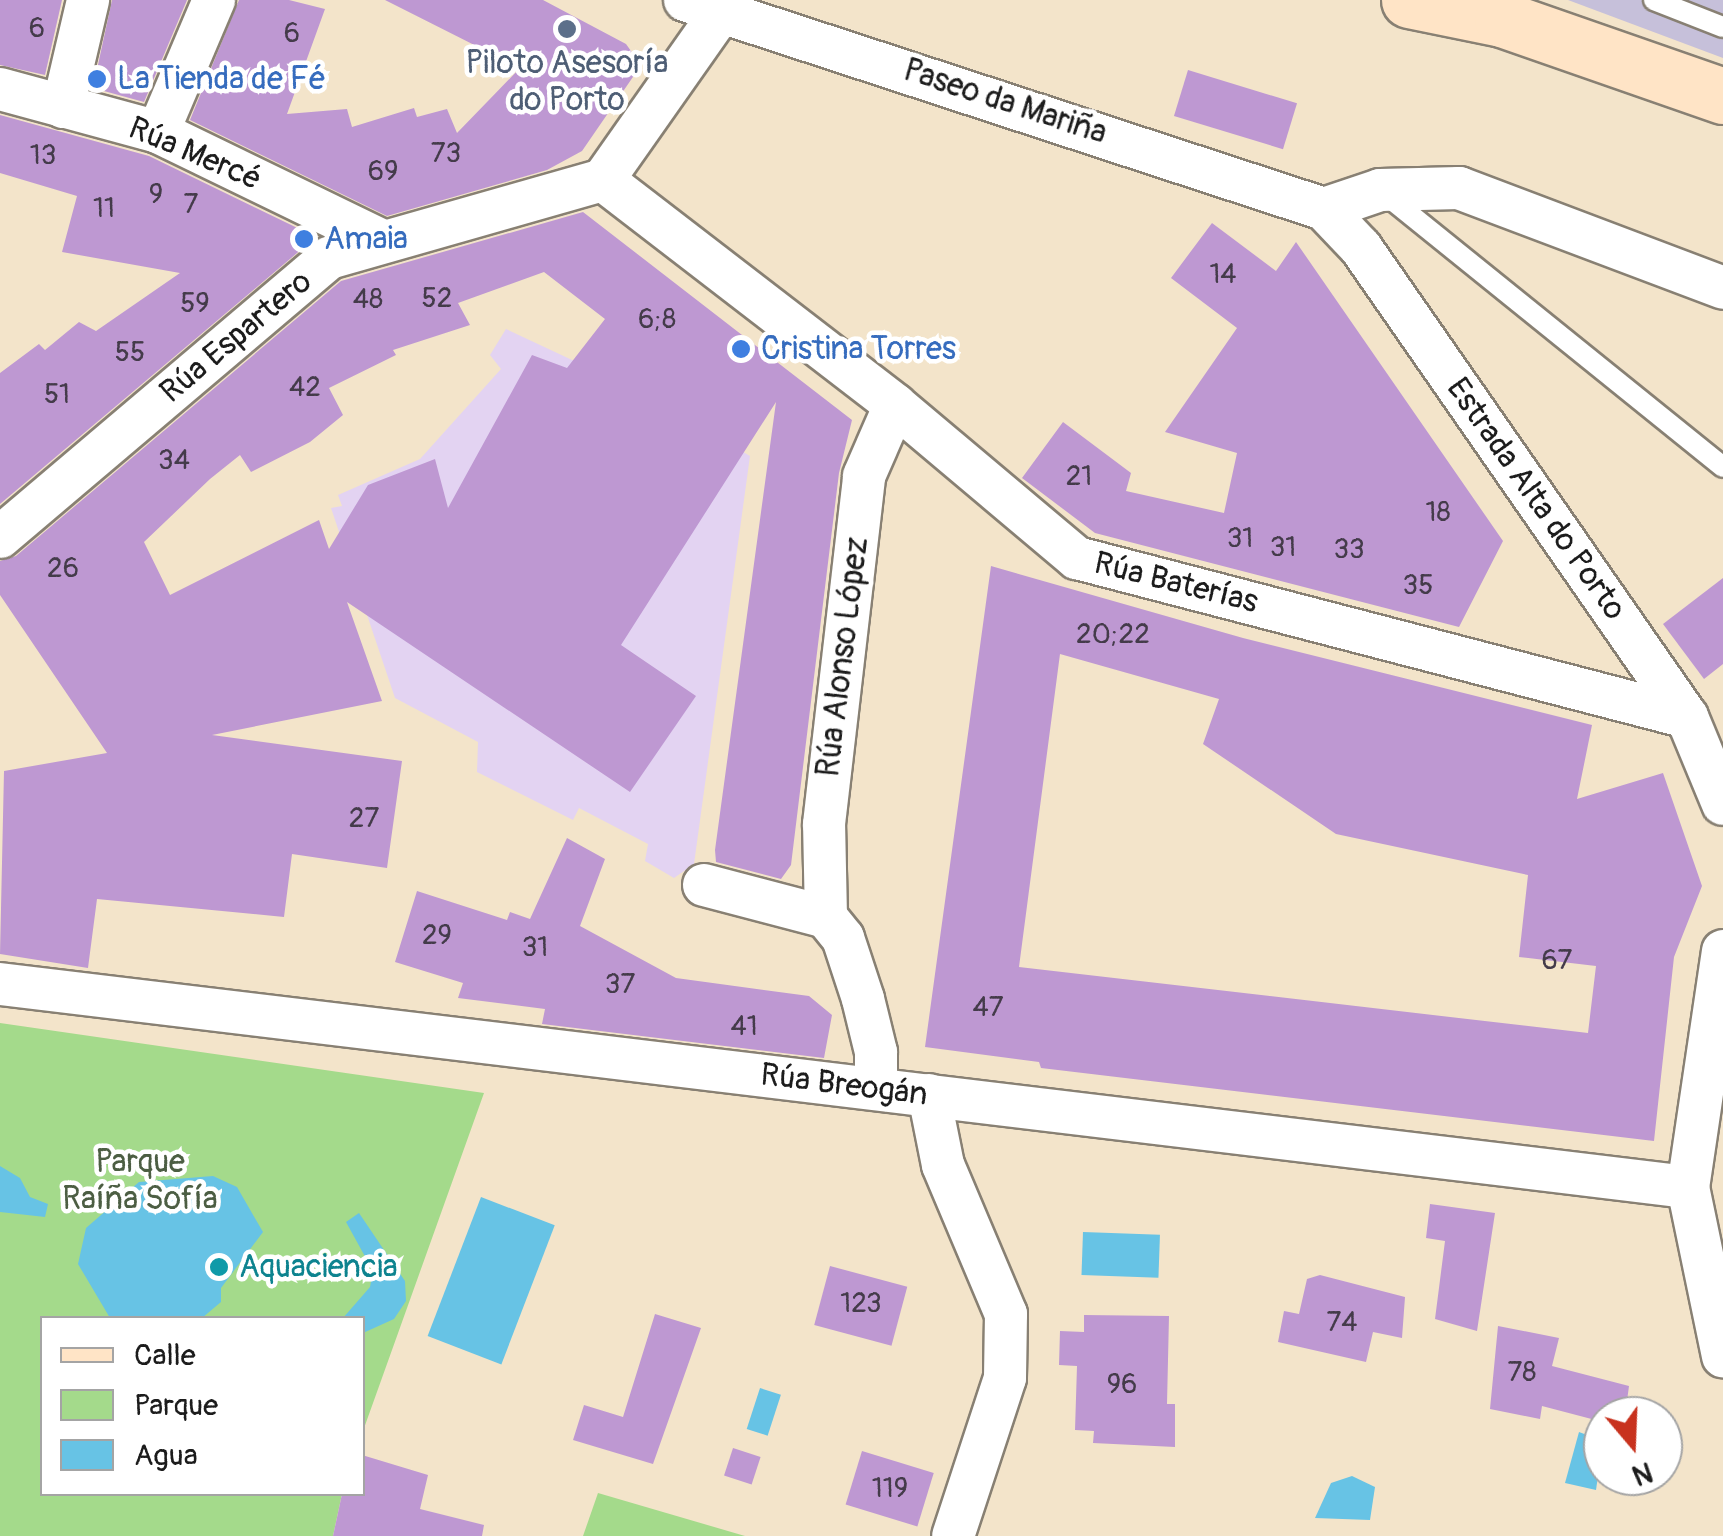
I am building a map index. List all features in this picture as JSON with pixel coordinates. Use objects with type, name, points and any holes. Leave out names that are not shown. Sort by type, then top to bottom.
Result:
[{"type":"main road","points":[[1409,0],[1484,9],[1723,96]]},
{"type":"street","points":[[62,107],[88,0]]},
{"type":"street","points":[[158,132],[214,0]]},
{"type":"street","points":[[604,180],[702,7]]},
{"type":"street","name":"Paseo da Mariña","points":[[702,7],[932,77],[1324,209]]},
{"type":"street","name":"Rúa Mercé","points":[[0,89],[158,132],[382,241]]},
{"type":"street","name":"Rúa Espartero","points":[[0,537],[329,258],[604,180]]},
{"type":"street","name":"Rúa Baterías","points":[[604,180],[894,404],[1077,558],[1687,717]]},
{"type":"street","points":[[1324,209],[1380,190],[1459,188],[1723,288]]},
{"type":"street","name":"Estrada Alta do Porto","points":[[1324,209],[1361,248],[1687,717],[1723,804]]},
{"type":"street","name":"Rúa Alonso López","points":[[876,1088],[876,1052],[863,999],[843,938],[826,916],[824,824],[864,476],[894,404]]},
{"type":"street","points":[[704,885],[826,916]]},
{"type":"street","points":[[1723,951],[1688,1187],[1723,1356]]},
{"type":"street","name":"Rúa Breogán","points":[[0,984],[1688,1187]]},
{"type":"street","points":[[929,1095],[943,1165],[1006,1314],[1005,1378],[952,1536]]},
{"type":"lane","points":[[1654,0],[1723,27]]},
{"type":"lane","points":[[1380,190],[1723,467]]},
{"type":"shaded area","points":[[1568,0],[1723,0],[1723,58]]},
{"type":"shaded area","points":[[506,329],[649,396],[750,456],[694,864],[674,878],[645,861],[648,844],[579,808],[573,820],[477,772],[478,742],[395,698],[331,508],[342,506],[338,495],[420,459],[501,369],[490,355]]},
{"type":"green space","name":"Parque Raíña Sofía","points":[[0,1023],[484,1093],[365,1425],[365,1316],[40,1316],[40,1496],[342,1496],[333,1536],[0,1536]]},
{"type":"green space","points":[[598,1493],[745,1536],[583,1536]]},
{"type":"water","points":[[0,1166],[20,1178],[30,1197],[48,1204],[45,1217],[0,1212]]},
{"type":"water","points":[[213,1176],[237,1187],[263,1232],[221,1288],[221,1302],[204,1316],[109,1316],[78,1264],[86,1228],[139,1182]]},
{"type":"water","points":[[481,1197],[555,1225],[501,1364],[428,1336]]},
{"type":"water","points":[[359,1213],[405,1281],[406,1301],[394,1319],[365,1332],[365,1316],[345,1316],[370,1287],[373,1271],[346,1222]]},
{"type":"water","points":[[1083,1232],[1160,1235],[1158,1278],[1081,1275]]},
{"type":"water","points":[[760,1388],[781,1395],[768,1436],[747,1429]]},
{"type":"water","points":[[1579,1432],[1583,1434],[1583,1487],[1565,1483]]},
{"type":"water","points":[[1352,1476],[1375,1487],[1370,1520],[1315,1518],[1331,1483]]},
{"type":"building","points":[[0,0],[62,0],[45,75],[0,65]]},
{"type":"building","points":[[112,0],[187,0],[144,102],[93,88]]},
{"type":"building","points":[[239,0],[289,0],[325,9],[287,114],[347,109],[352,127],[414,108],[417,117],[447,109],[457,133],[520,68],[385,0],[543,0],[626,44],[636,58],[635,74],[582,151],[547,170],[387,216],[190,120]]},
{"type":"building","points":[[1188,70],[1297,103],[1283,149],[1174,116]]},
{"type":"building","points":[[0,115],[149,156],[316,237],[0,504],[0,373],[39,344],[45,350],[79,322],[96,331],[180,273],[62,252],[77,196],[0,173]]},
{"type":"building","points":[[583,212],[852,420],[839,473],[791,865],[781,879],[716,862],[715,850],[776,402],[621,645],[696,696],[630,792],[347,602],[382,701],[212,735],[402,761],[387,868],[292,854],[284,917],[97,899],[88,968],[0,954],[4,771],[107,753],[0,595],[0,561],[16,556],[341,281]],"holes":[[[544,272],[605,319],[567,368],[532,355],[448,508],[435,459],[368,485],[329,549],[319,520],[170,595],[144,542],[240,455],[251,472],[310,442],[343,415],[329,388],[396,355],[393,350],[470,325],[458,303]]]},
{"type":"building","points":[[1212,223],[1276,271],[1296,242],[1503,541],[1459,627],[1095,533],[1022,478],[1063,422],[1131,473],[1126,491],[1224,513],[1237,453],[1165,432],[1237,328],[1171,278]]},
{"type":"building","points":[[991,566],[1243,638],[1592,725],[1577,799],[1663,773],[1702,886],[1674,957],[1654,1141],[1041,1068],[1039,1062],[925,1047]],"holes":[[[1060,654],[1219,699],[1203,744],[1336,834],[1528,875],[1519,957],[1596,966],[1588,1033],[1019,967]]]},
{"type":"building","points":[[1723,578],[1723,664],[1704,679],[1663,624]]},
{"type":"building","points":[[567,838],[605,859],[580,926],[676,978],[809,996],[832,1015],[824,1058],[542,1024],[545,1009],[458,998],[463,983],[395,962],[417,891],[507,920],[510,912],[530,919]]},
{"type":"building","points":[[1430,1204],[1495,1213],[1477,1331],[1435,1319],[1445,1241],[1426,1238]]},
{"type":"building","points":[[830,1266],[907,1287],[891,1346],[814,1325]]},
{"type":"building","points":[[1320,1275],[1405,1297],[1402,1338],[1373,1332],[1366,1362],[1278,1342],[1284,1311],[1299,1314],[1307,1279]]},
{"type":"building","points":[[655,1314],[701,1328],[653,1464],[573,1440],[584,1405],[623,1417]]},
{"type":"building","points":[[1084,1315],[1169,1316],[1167,1404],[1175,1404],[1175,1447],[1093,1443],[1094,1431],[1075,1430],[1077,1366],[1059,1365],[1060,1331],[1084,1332]]},
{"type":"building","points":[[1498,1326],[1559,1338],[1552,1366],[1629,1386],[1628,1396],[1583,1396],[1583,1417],[1542,1406],[1540,1419],[1490,1409]]},
{"type":"building","points":[[733,1448],[761,1457],[752,1485],[724,1476]]},
{"type":"building","points":[[862,1451],[934,1473],[917,1526],[846,1505]]},
{"type":"building","points":[[365,1456],[428,1475],[420,1509],[484,1525],[482,1536],[333,1536],[342,1496],[365,1496]]},
{"type":"place","name":"Piloto Asesoría do Porto","points":[[567,29]]},
{"type":"place","name":"La Tienda de Fé","points":[[97,79]]},
{"type":"place","name":"Amaia","points":[[304,239]]},
{"type":"place","name":"Cristina Torres","points":[[741,349]]},
{"type":"place","name":"Aquaciencia","points":[[219,1267]]}]
